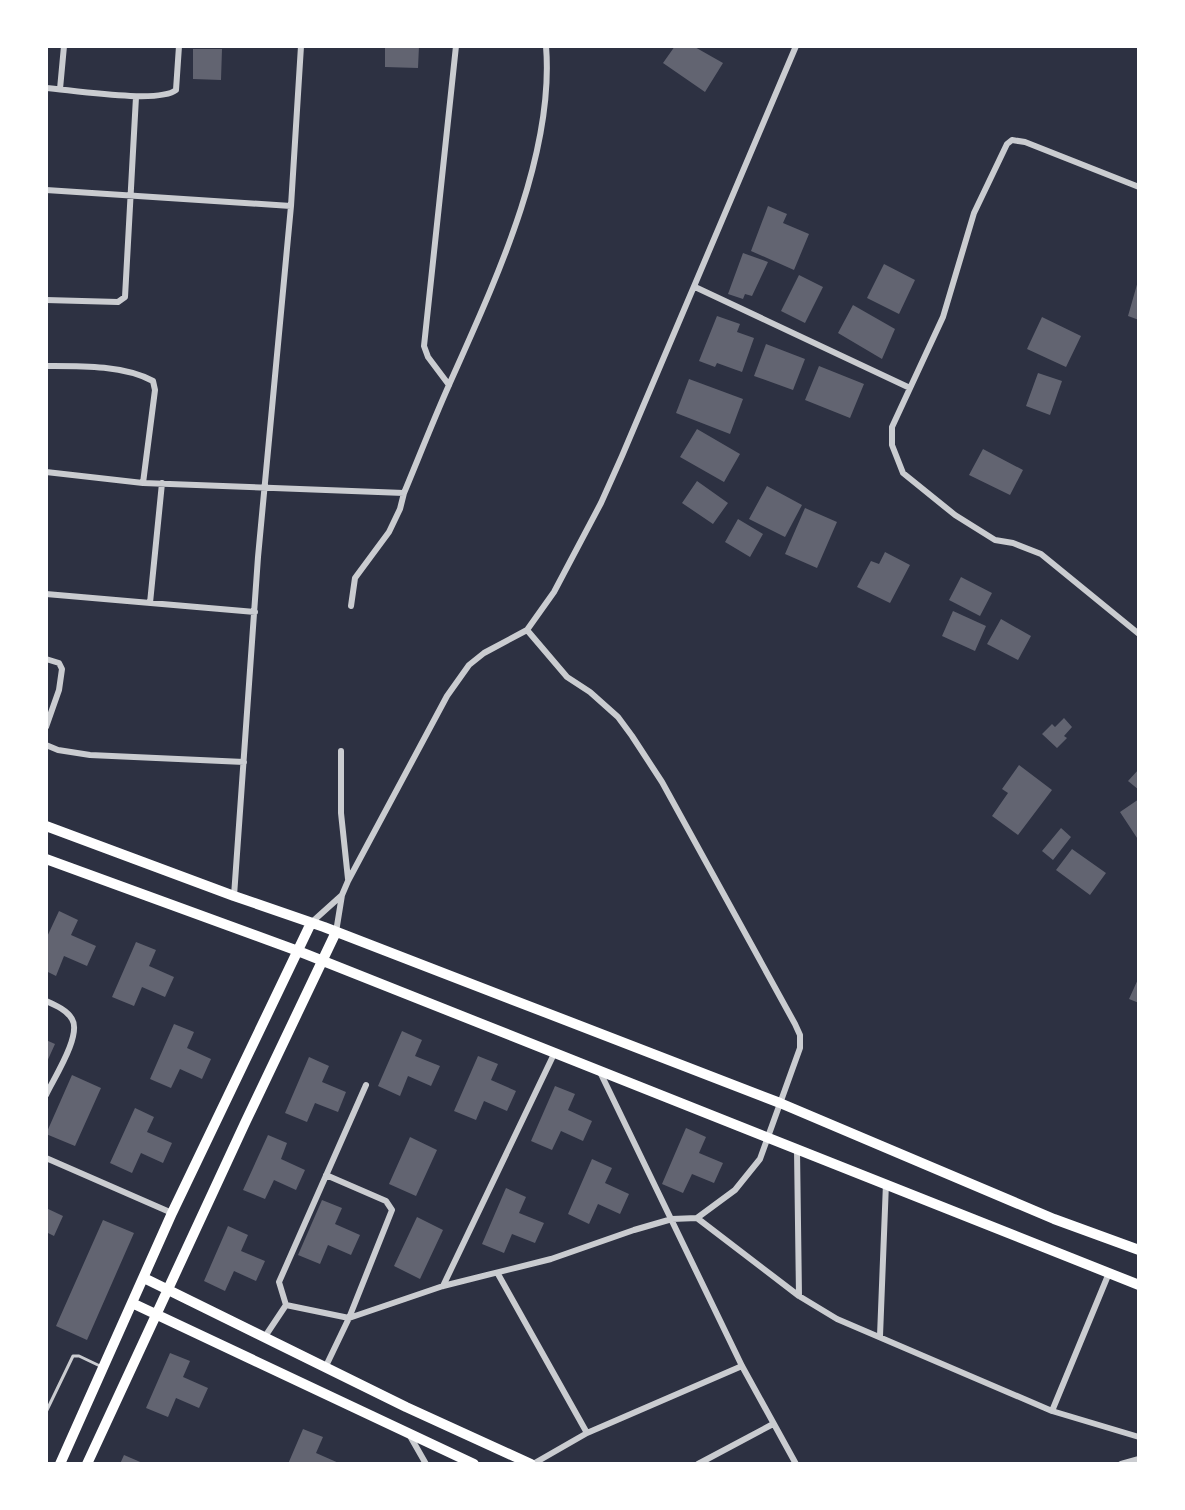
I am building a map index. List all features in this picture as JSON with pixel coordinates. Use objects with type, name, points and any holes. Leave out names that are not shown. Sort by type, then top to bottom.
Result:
[{"type":"main road","points":[[46,826],[336,932],[780,1103],[1054,1219],[1139,1250]]},
{"type":"main road","points":[[46,859],[298,951],[1139,1285]]},
{"type":"main road","points":[[60,1464],[172,1213],[311,923]]},
{"type":"main road","points":[[87,1464],[336,932]]},
{"type":"main road","points":[[144,1278],[325,1368],[532,1464]]},
{"type":"main road","points":[[132,1303],[474,1464]]},
{"type":"street","points":[[60,89],[64,46]]},
{"type":"street","points":[[46,88],[136,97],[173,93],[179,46]]},
{"type":"street","points":[[234,896],[265,488],[291,206],[301,46]]},
{"type":"street","points":[[449,385],[428,357],[424,346],[456,46]]},
{"type":"street","points":[[351,606],[355,578],[389,532],[400,509],[512,234],[538,145],[546,93],[546,46]]},
{"type":"street","points":[[336,932],[342,895],[348,881],[447,696],[469,665],[484,653],[527,630],[554,592],[601,503],[796,46]]},
{"type":"street","points":[[46,300],[118,302],[125,297],[136,97]]},
{"type":"street","points":[[1139,187],[1025,142],[1012,140],[1007,144],[974,213],[943,317],[892,427],[892,445],[903,473],[955,515],[995,540],[1041,554],[1139,634]]},
{"type":"street","points":[[46,190],[291,206]]},
{"type":"street","points":[[695,287],[910,388]]},
{"type":"street","points":[[46,366],[79,366],[134,374],[153,381],[155,390],[143,483]]},
{"type":"street","points":[[46,472],[143,483],[404,493]]},
{"type":"street","points":[[150,603],[162,483]]},
{"type":"street","points":[[46,594],[255,612]]},
{"type":"street","points":[[286,1305],[349,1318],[443,1286],[498,1274],[672,1219],[697,1218],[742,1182],[760,1159],[768,1139],[800,1048],[800,1035],[795,1024],[662,782],[632,736],[618,717],[567,677],[527,630]]},
{"type":"street","points":[[46,659],[59,663],[62,675],[46,727]]},
{"type":"street","points":[[46,745],[90,755],[244,762]]},
{"type":"street","points":[[341,751],[341,813],[348,881]]},
{"type":"street","points":[[311,923],[342,895]]},
{"type":"street","points":[[46,1001],[74,1021],[75,1034],[46,1095]]},
{"type":"street","points":[[443,1286],[554,1054]]},
{"type":"street","points":[[600,1072],[742,1366],[796,1464]]},
{"type":"street","points":[[286,1305],[279,1282],[366,1085]]},
{"type":"street","points":[[797,1150],[799,1296]]},
{"type":"street","points":[[46,1158],[172,1213]]},
{"type":"street","points":[[325,1368],[349,1318],[392,1210],[386,1201],[326,1175]]},
{"type":"street","points":[[880,1336],[886,1183]]},
{"type":"street","points":[[697,1218],[799,1296],[829,1315],[1052,1411],[1139,1437]]},
{"type":"street","points":[[1052,1411],[1109,1273]]},
{"type":"street","points":[[498,1274],[587,1433]]},
{"type":"street","points":[[264,1338],[286,1305]]},
{"type":"street","points":[[532,1464],[587,1433],[742,1366]]},
{"type":"street","points":[[698,1464],[773,1424]]},
{"type":"street","points":[[409,1433],[426,1464]]},
{"type":"street","points":[[1121,1464],[1139,1459]]},
{"type":"lane","points":[[46,1412],[73,1356],[103,1367]]},
{"type":"building","points":[[385,46],[419,46],[418,68],[385,67]]},
{"type":"building","points":[[675,46],[693,46],[723,63],[705,92],[663,63]]},
{"type":"building","points":[[193,49],[222,49],[221,80],[193,79]]},
{"type":"building","points":[[768,206],[787,214],[783,223],[809,234],[794,270],[751,251]]},
{"type":"building","points":[[743,253],[768,262],[752,296],[745,294],[743,299],[728,294]]},
{"type":"building","points":[[884,264],[915,280],[899,314],[867,298]]},
{"type":"building","points":[[799,275],[823,287],[805,323],[781,311]]},
{"type":"building","points":[[1139,281],[1139,320],[1128,316]]},
{"type":"building","points":[[853,305],[895,329],[882,359],[838,333]]},
{"type":"building","points":[[717,316],[740,324],[737,332],[754,338],[742,372],[717,363],[715,367],[699,361]]},
{"type":"building","points":[[1042,317],[1081,336],[1066,367],[1027,349]]},
{"type":"building","points":[[766,344],[805,359],[793,390],[754,376]]},
{"type":"building","points":[[819,366],[864,384],[850,418],[805,400]]},
{"type":"building","points":[[1038,373],[1062,381],[1050,415],[1026,406]]},
{"type":"building","points":[[689,379],[743,399],[730,434],[676,413]]},
{"type":"building","points":[[697,429],[740,454],[724,482],[680,457]]},
{"type":"building","points":[[983,449],[1023,470],[1010,495],[969,475]]},
{"type":"building","points":[[697,481],[728,503],[713,524],[682,503]]},
{"type":"building","points":[[767,486],[802,505],[785,537],[749,519]]},
{"type":"building","points":[[805,508],[837,522],[817,568],[785,554]]},
{"type":"building","points":[[738,519],[763,534],[750,557],[725,542]]},
{"type":"building","points":[[885,552],[910,565],[890,603],[857,587],[871,561],[879,564]]},
{"type":"building","points":[[961,577],[992,593],[980,616],[949,600]]},
{"type":"building","points":[[953,611],[986,626],[975,651],[942,636]]},
{"type":"building","points":[[1001,619],[1031,636],[1018,660],[987,644]]},
{"type":"building","points":[[1064,718],[1072,727],[1057,748],[1042,734]]},
{"type":"building","points":[[1019,765],[1052,790],[1018,835],[992,816],[1008,793],[1002,789]]},
{"type":"building","points":[[1139,769],[1139,790],[1128,781]]},
{"type":"building","points":[[1139,799],[1139,841],[1120,812]]},
{"type":"building","points":[[1061,828],[1071,837],[1053,860],[1042,851]]},
{"type":"building","points":[[1072,849],[1106,873],[1090,895],[1056,870]]},
{"type":"building","points":[[59,911],[78,920],[71,935],[96,946],[87,966],[64,956],[56,976],[46,971],[46,939]]},
{"type":"building","points":[[136,942],[156,950],[149,966],[174,977],[165,997],[142,987],[134,1006],[112,997]]},
{"type":"building","points":[[1139,977],[1139,1003],[1129,999]]},
{"type":"building","points":[[174,1024],[194,1032],[187,1048],[211,1059],[202,1079],[180,1069],[171,1088],[150,1079]]},
{"type":"building","points":[[402,1031],[422,1040],[415,1056],[440,1066],[431,1086],[408,1076],[400,1096],[378,1086]]},
{"type":"building","points":[[46,1040],[55,1044],[46,1064]]},
{"type":"building","points":[[478,1056],[498,1064],[491,1080],[516,1091],[507,1111],[484,1101],[476,1120],[454,1111]]},
{"type":"building","points":[[309,1057],[329,1066],[322,1082],[346,1092],[338,1112],[315,1103],[307,1122],[285,1113]]},
{"type":"building","points":[[72,1075],[101,1088],[75,1146],[46,1134]]},
{"type":"building","points":[[555,1086],[575,1094],[568,1110],[592,1121],[583,1141],[561,1131],[552,1150],[531,1141]]},
{"type":"building","points":[[135,1108],[154,1117],[147,1132],[172,1143],[163,1163],[141,1153],[132,1173],[110,1163]]},
{"type":"building","points":[[686,1128],[706,1137],[699,1153],[723,1163],[714,1183],[692,1174],[683,1193],[662,1184]]},
{"type":"building","points":[[268,1135],[287,1143],[281,1159],[305,1170],[296,1190],[274,1180],[265,1199],[243,1190]]},
{"type":"building","points":[[410,1137],[437,1150],[416,1196],[389,1184]]},
{"type":"building","points":[[592,1159],[612,1168],[605,1183],[629,1194],[620,1214],[598,1204],[589,1224],[568,1214]]},
{"type":"building","points":[[506,1188],[526,1197],[519,1213],[544,1223],[535,1243],[512,1234],[504,1253],[482,1244]]},
{"type":"building","points":[[322,1200],[342,1208],[335,1224],[360,1235],[351,1255],[328,1245],[320,1264],[298,1255]]},
{"type":"building","points":[[46,1208],[63,1216],[54,1236],[46,1232]]},
{"type":"building","points":[[417,1217],[443,1230],[420,1279],[394,1266]]},
{"type":"building","points":[[103,1220],[134,1233],[87,1340],[56,1326]]},
{"type":"building","points":[[228,1226],[248,1235],[241,1251],[265,1261],[256,1281],[234,1271],[225,1291],[204,1281]]},
{"type":"building","points":[[170,1353],[190,1361],[183,1377],[208,1388],[199,1408],[176,1398],[168,1417],[146,1408]]},
{"type":"building","points":[[303,1429],[323,1437],[316,1453],[341,1464],[288,1464]]},
{"type":"building","points":[[124,1455],[145,1464],[120,1464]]}]
